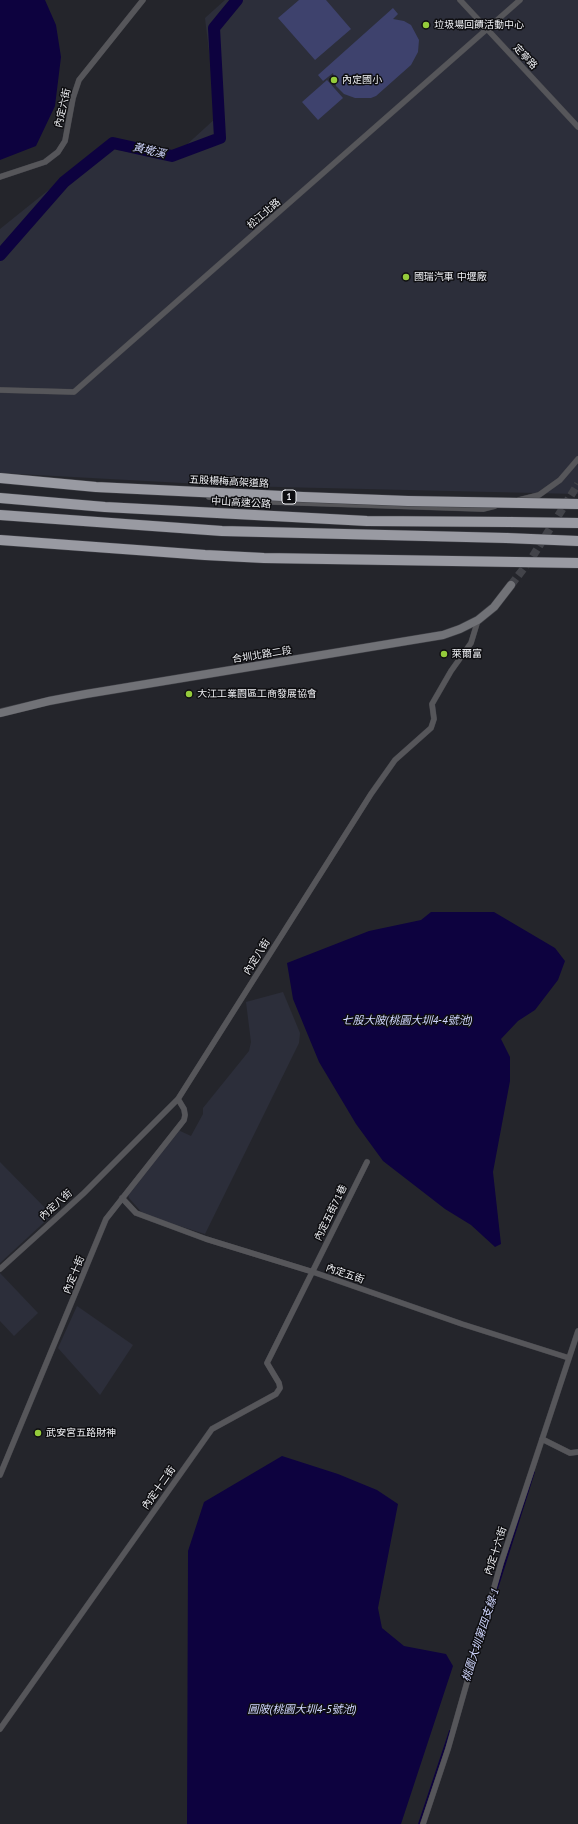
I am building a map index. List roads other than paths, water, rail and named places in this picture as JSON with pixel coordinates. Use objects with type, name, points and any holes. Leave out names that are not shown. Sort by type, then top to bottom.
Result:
[{"type":"highway","name":"五股楊梅高架道路","points":[[0,478],[96,487],[408,502],[578,504]]},
{"type":"highway","name":"中山高速公路","points":[[0,498],[105,508],[367,521],[578,523]]},
{"type":"highway","points":[[0,515],[222,531],[578,541]]},
{"type":"highway","points":[[0,540],[264,558],[578,563]]},
{"type":"street","name":"內定六街","points":[[0,177],[45,162],[58,152],[65,141],[73,98],[79,80],[143,0]]},
{"type":"street","name":"定寧路","points":[[460,0],[578,127]]},
{"type":"street","name":"松江北路","points":[[0,390],[74,392],[520,0]]},
{"type":"street","points":[[0,483],[274,502],[483,509],[539,495],[560,480],[578,459]]},
{"type":"street","name":"合圳北路二段","points":[[0,713],[86,694],[443,635],[478,620],[494,607],[511,585]]},
{"type":"street","name":"內定八街","points":[[0,1269],[84,1193],[178,1099],[371,794],[395,760],[430,728],[434,718],[432,704],[451,671],[471,643],[478,620]]},
{"type":"street","name":"內定十街","points":[[0,1475],[106,1219],[184,1120],[186,1115],[178,1099]]},
{"type":"street","name":"內定五街71巷","points":[[313,1272],[367,1162]]},
{"type":"street","name":"內定五街","points":[[122,1198],[136,1213],[206,1239],[313,1272],[462,1324],[569,1358]]},
{"type":"street","name":"內定十二街","points":[[0,1729],[212,1429],[276,1394],[280,1388],[280,1383],[267,1363],[313,1272]]},
{"type":"street","name":"內定十六街","points":[[423,1824],[448,1749],[501,1563],[578,1331]]},
{"type":"street","points":[[542,1439],[570,1453],[578,1452]]},
{"type":"water","points":[[0,0],[45,0],[56,25],[61,57],[55,106],[36,146],[0,160]]},
{"type":"water","name":"七股大陂(桃園大圳4-4號池)","points":[[431,912],[494,912],[555,948],[565,961],[558,980],[535,1010],[518,1021],[501,1039],[510,1057],[510,1081],[493,1172],[501,1244],[495,1247],[471,1225],[445,1209],[383,1161],[356,1124],[319,1062],[293,999],[287,963],[369,931],[421,920]]},
{"type":"water","name":"圓陂(桃園大圳4-5號池)","points":[[282,1456],[338,1474],[377,1490],[398,1504],[378,1608],[382,1628],[404,1646],[446,1654],[453,1666],[401,1824],[187,1824],[188,1551],[204,1502]]},
{"type":"waterway","name":"黃墘溪","points":[[0,255],[64,182],[113,143],[172,156],[220,138],[214,28],[237,0]]},
{"type":"waterway","name":"桃園大圳第四支線-1","points":[[488,1617],[534,1472]]},
{"type":"waterway","name":"桃園大圳第四支線-1","points":[[419,1824],[450,1731]]},
{"type":"tunnel","points":[[511,585],[531,559],[578,484]]},
{"type":"place","name":"垃圾場回饋活動中心","points":[[426,25]]},
{"type":"place","name":"內定國小","points":[[334,80]]},
{"type":"place","name":"國瑞汽車 中壢廠","points":[[406,277]]},
{"type":"place","name":"萊爾富","points":[[444,654]]},
{"type":"place","name":"大江工業園區工商發展協會","points":[[189,694]]},
{"type":"place","name":"武安宮五路財神","points":[[38,1433]]}]
